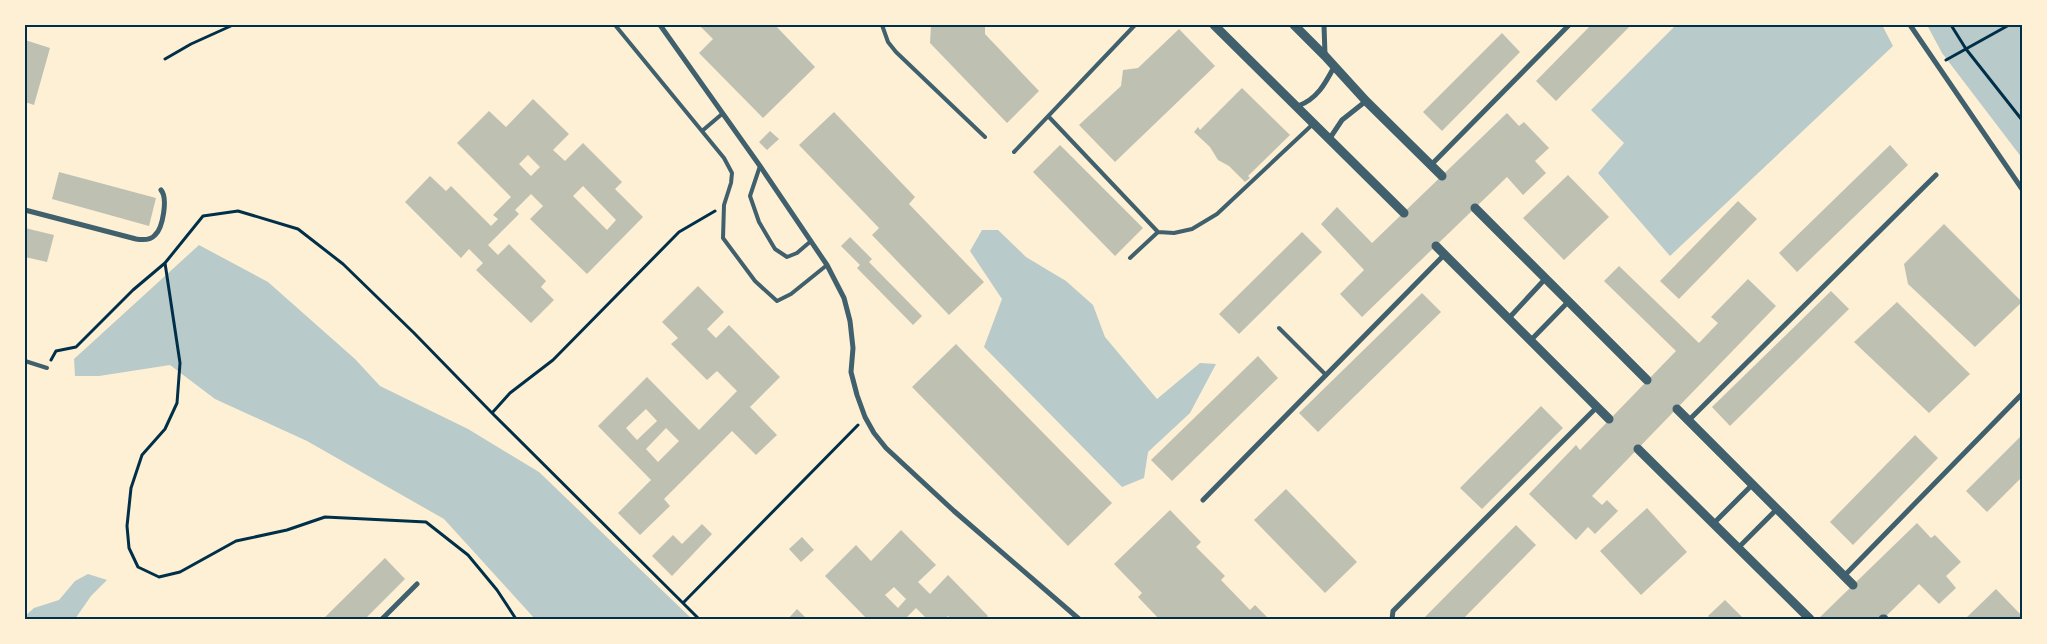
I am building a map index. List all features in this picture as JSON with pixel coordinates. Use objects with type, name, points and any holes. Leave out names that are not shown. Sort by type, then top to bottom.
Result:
[{"type":"street","points":[[660,25],[760,166],[827,265],[844,298],[854,348],[851,372],[865,417],[874,433],[886,448],[954,511],[1079,619]]},
{"type":"street","points":[[1214,25],[1298,106],[1404,213]]},
{"type":"street","points":[[1294,25],[1366,101],[1442,176]]},
{"type":"street","points":[[1324,25],[1325,56]]},
{"type":"street","points":[[1431,165],[1569,25]]},
{"type":"street","points":[[1910,25],[2022,189]]},
{"type":"street","points":[[1298,106],[1311,100],[1316,95],[1334,67]]},
{"type":"street","points":[[1330,138],[1342,120],[1366,101]]},
{"type":"street","points":[[1689,420],[1936,175]]},
{"type":"street","points":[[25,210],[146,240],[154,236],[158,230],[165,202],[163,193],[160,190]]},
{"type":"street","points":[[1475,208],[1647,380]]},
{"type":"street","points":[[1436,246],[1610,419]]},
{"type":"street","points":[[1203,500],[1445,254]]},
{"type":"street","points":[[1509,318],[1546,278]]},
{"type":"street","points":[[1531,340],[1569,301]]},
{"type":"street","points":[[1844,576],[2022,394]]},
{"type":"street","points":[[1392,619],[1393,611],[1597,407]]},
{"type":"street","points":[[1677,408],[1853,585]]},
{"type":"street","points":[[1638,448],[1810,619]]},
{"type":"street","points":[[1713,524],[1753,484]]},
{"type":"street","points":[[1738,548],[1777,508]]},
{"type":"street","points":[[382,619],[416,584]]},
{"type":"lane","points":[[615,25],[724,158],[732,173],[724,205],[723,238],[755,280],[776,301],[791,294],[827,265]]},
{"type":"lane","points":[[882,25],[888,42],[896,52],[985,138]]},
{"type":"lane","points":[[1014,152],[1135,25]]},
{"type":"lane","points":[[702,131],[722,114]]},
{"type":"lane","points":[[1049,117],[1158,232],[1174,233],[1192,228],[1217,214],[1314,123]]},
{"type":"lane","points":[[760,166],[750,196],[759,222],[775,250],[787,257],[797,253],[811,241]]},
{"type":"lane","points":[[1130,258],[1158,232]]},
{"type":"lane","points":[[1279,328],[1326,375]]},
{"type":"lane","points":[[25,361],[47,368]]},
{"type":"path","points":[[165,59],[191,44],[233,25]]},
{"type":"path","points":[[1951,25],[1966,49],[2022,120]]},
{"type":"path","points":[[1936,65],[2009,25]]},
{"type":"path","points":[[492,413],[510,393],[553,360],[680,232],[724,205]]},
{"type":"path","points":[[47,368],[56,351],[76,347],[133,290],[165,263],[203,216],[238,211],[298,229],[343,264],[414,333],[699,619]]},
{"type":"path","points":[[165,263],[180,363],[177,402],[165,429],[142,455],[131,488],[127,526],[129,548],[138,568],[159,577],[180,572],[236,542],[287,530],[325,517],[426,522],[468,555],[497,590],[516,619]]},
{"type":"path","points":[[683,603],[865,417]]},
{"type":"shaded area","points":[[1676,25],[1882,25],[1893,46],[1670,256],[1598,173],[1624,143],[1591,110]]},
{"type":"shaded area","points":[[1927,25],[2022,25],[2022,158],[1942,53]]},
{"type":"shaded area","points":[[982,230],[998,230],[1026,257],[1066,281],[1093,305],[1105,337],[1157,399],[1200,363],[1216,364],[1190,413],[1148,452],[1144,478],[1122,487],[984,347],[1002,299],[970,251]]},
{"type":"shaded area","points":[[199,245],[268,282],[355,359],[380,386],[468,429],[539,472],[692,619],[535,619],[444,519],[307,441],[215,399],[170,365],[99,376],[75,376],[74,359]]},
{"type":"shaded area","points":[[88,574],[107,580],[91,596],[75,619],[25,619],[25,616],[34,608],[59,600],[75,581]]},
{"type":"building","points":[[699,25],[775,25],[815,67],[763,118],[699,53],[713,39]]},
{"type":"building","points":[[931,25],[985,25],[985,34],[1039,91],[1007,123],[930,43]]},
{"type":"building","points":[[1591,25],[1631,25],[1556,101],[1536,81]]},
{"type":"building","points":[[1179,29],[1215,66],[1115,162],[1079,125],[1121,86],[1123,70],[1138,68]]},
{"type":"building","points":[[1502,33],[1520,52],[1442,131],[1423,112]]},
{"type":"building","points":[[25,40],[50,48],[34,105],[25,102]]},
{"type":"building","points":[[1242,88],[1290,135],[1248,176],[1250,178],[1245,182],[1229,166],[1218,160],[1210,147],[1194,132],[1198,127],[1200,130]]},
{"type":"building","points":[[533,99],[569,134],[553,150],[565,161],[583,143],[622,182],[615,189],[643,217],[587,274],[530,219],[543,206],[531,194],[515,210],[519,214],[488,245],[498,255],[509,244],[546,281],[541,287],[554,300],[531,323],[476,270],[483,263],[469,249],[461,258],[405,202],[430,176],[446,191],[451,186],[491,226],[498,219],[493,215],[511,197],[457,143],[489,111],[506,127]],"holes":[[[528,155],[540,167],[531,176],[519,164]],[[583,186],[616,220],[607,230],[573,196]]]},
{"type":"building","points":[[834,112],[915,197],[909,204],[984,282],[949,315],[872,235],[879,228],[799,145]]},
{"type":"building","points":[[1507,113],[1519,126],[1524,122],[1549,148],[1535,161],[1546,173],[1523,195],[1507,177],[1362,317],[1340,294],[1364,270],[1321,224],[1337,207],[1372,243]]},
{"type":"building","points":[[770,131],[779,139],[767,150],[759,142]]},
{"type":"building","points":[[1060,145],[1143,228],[1115,256],[1033,172]]},
{"type":"building","points":[[1890,145],[1908,165],[1797,272],[1779,253]]},
{"type":"building","points":[[59,172],[156,198],[149,226],[52,199]]},
{"type":"building","points":[[1568,175],[1609,217],[1564,260],[1523,218]]},
{"type":"building","points":[[1738,201],[1757,219],[1679,299],[1660,281]]},
{"type":"building","points":[[1944,224],[2022,302],[1975,347],[1908,284],[1904,264]]},
{"type":"building","points":[[25,228],[54,235],[47,262],[25,257]]},
{"type":"building","points":[[1302,232],[1322,252],[1239,334],[1219,314]]},
{"type":"building","points":[[850,237],[872,259],[869,262],[922,316],[913,325],[857,268],[860,265],[841,246]]},
{"type":"building","points":[[1619,266],[1699,343],[1718,323],[1711,317],[1748,279],[1776,306],[1592,496],[1602,505],[1607,500],[1618,511],[1595,534],[1588,527],[1576,540],[1529,494],[1576,445],[1580,450],[1676,351],[1604,281]]},
{"type":"building","points":[[698,286],[724,312],[707,329],[716,338],[729,325],[780,377],[750,407],[777,435],[756,455],[732,431],[664,499],[670,506],[640,535],[618,513],[651,480],[598,426],[647,377],[699,430],[737,391],[717,371],[707,380],[671,344],[678,338],[662,322]],"holes":[[[646,409],[657,421],[637,440],[626,428]],[[666,428],[679,441],[658,462],[646,449]]]},
{"type":"building","points":[[1831,291],[1849,309],[1730,426],[1712,407]]},
{"type":"building","points":[[1422,293],[1441,312],[1318,432],[1299,413]]},
{"type":"building","points":[[1897,302],[1970,374],[1929,413],[1854,342]]},
{"type":"building","points":[[956,344],[1112,503],[1068,546],[912,387]]},
{"type":"building","points":[[1258,356],[1278,378],[1172,481],[1151,460]]},
{"type":"building","points":[[1541,406],[1563,428],[1482,509],[1460,488]]},
{"type":"building","points":[[1915,435],[1938,458],[1853,545],[1830,522]]},
{"type":"building","points":[[2022,435],[2022,477],[1987,512],[1966,491]]},
{"type":"building","points":[[1286,489],[1357,562],[1325,593],[1254,520]]},
{"type":"building","points":[[1647,508],[1687,552],[1641,595],[1600,551]]},
{"type":"building","points":[[1170,510],[1201,542],[1196,547],[1225,576],[1221,580],[1250,610],[1255,605],[1269,619],[1159,619],[1138,597],[1142,593],[1114,564]]},
{"type":"building","points":[[1917,523],[1931,538],[1935,535],[1961,562],[1946,576],[1956,588],[1939,604],[1919,584],[1883,619],[1818,619]]},
{"type":"building","points":[[702,524],[712,534],[672,576],[652,556],[673,535],[682,544]]},
{"type":"building","points":[[1516,525],[1536,545],[1463,619],[1423,619]]},
{"type":"building","points":[[901,530],[936,565],[918,582],[930,594],[948,575],[988,616],[985,619],[951,619],[948,616],[944,619],[927,619],[916,608],[907,617],[908,619],[867,619],[825,576],[856,545],[871,561]],"holes":[[[894,587],[906,599],[898,608],[885,595]]]},
{"type":"building","points":[[802,537],[814,550],[801,562],[789,549]]},
{"type":"building","points":[[385,558],[405,579],[365,619],[323,619]]},
{"type":"building","points":[[1996,589],[2022,616],[2022,619],[1965,619]]},
{"type":"building","points":[[1725,600],[1744,619],[1711,619],[1708,616]]},
{"type":"building","points":[[797,609],[807,619],[788,619]]}]
